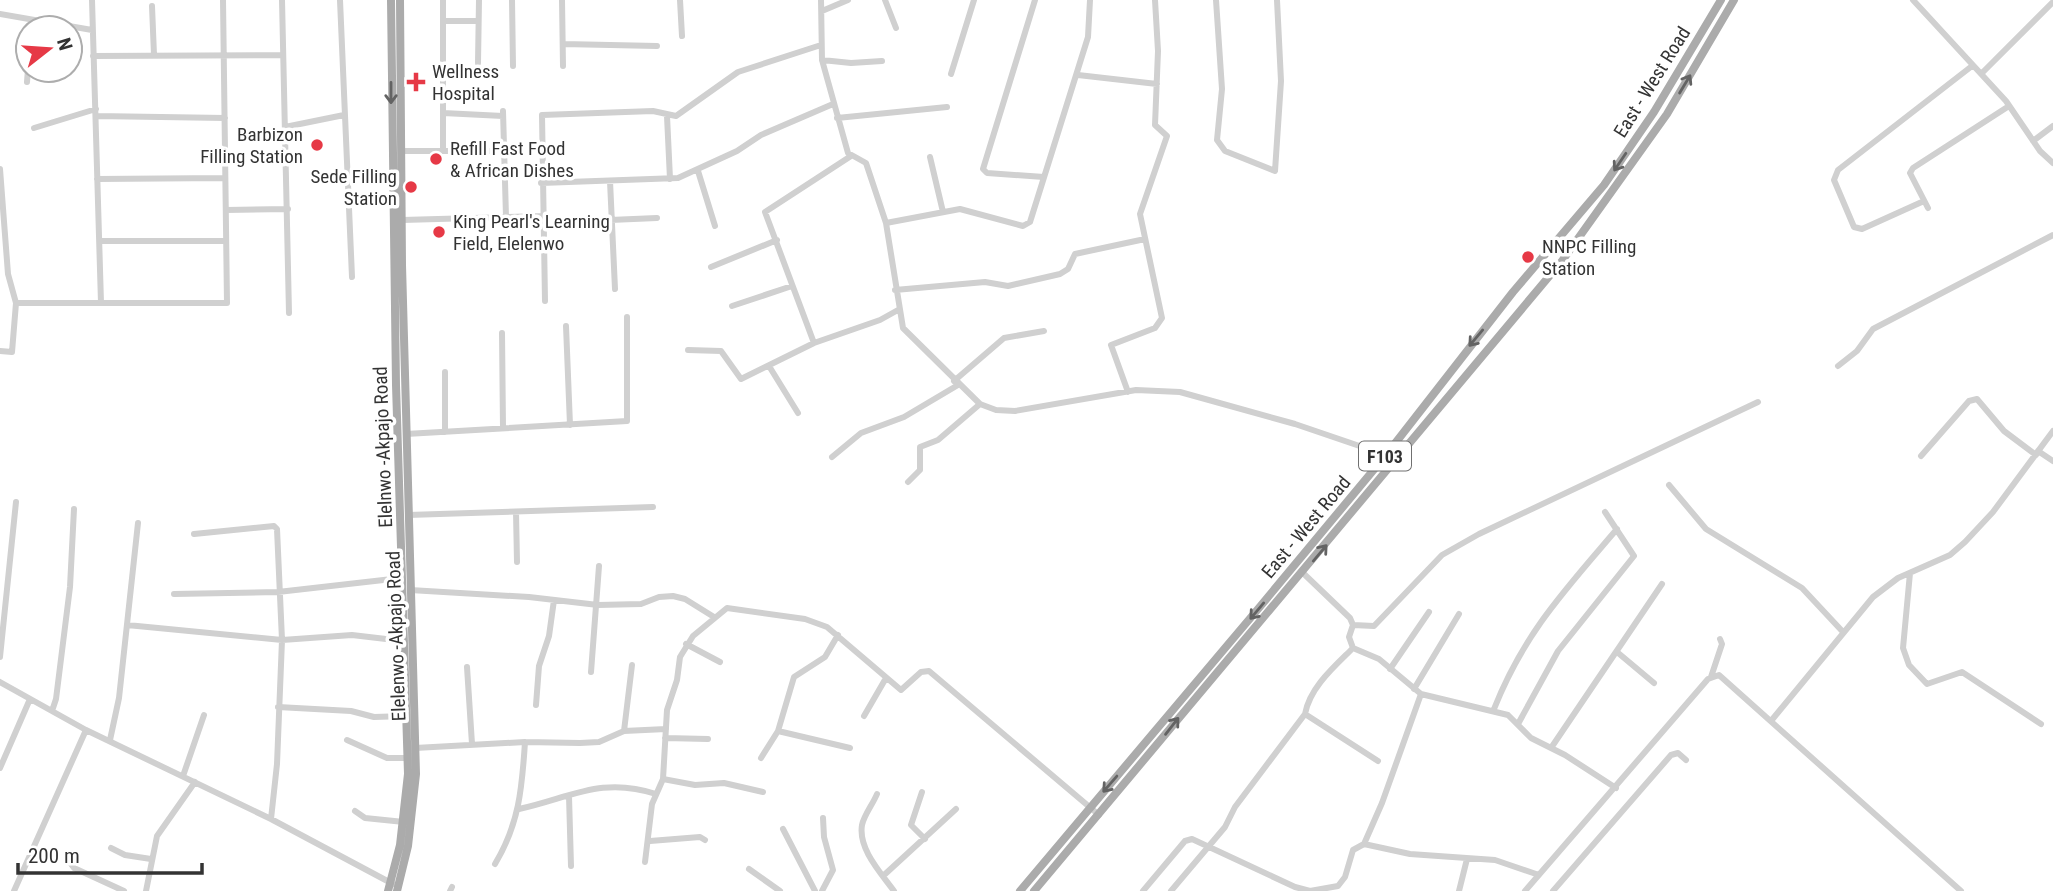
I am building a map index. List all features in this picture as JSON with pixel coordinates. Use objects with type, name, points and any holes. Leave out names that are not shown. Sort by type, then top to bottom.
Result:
[{"type":"main road","name":"Elelnwo -Akpajo Road","points":[[391,0],[401,578],[408,758],[397,874]]},
{"type":"main road","name":"Elelenwo -Akpajo Road","points":[[394,888],[415,796],[406,434],[400,0]]},
{"type":"main road","name":"East - West Road","points":[[1020,891],[1386,455],[1498,311],[1604,185],[1654,112],[1721,0]]},
{"type":"main road","name":"East - West Road","points":[[1034,891],[1198,693],[1303,573],[1601,210],[1667,114],[1734,0]]},
{"type":"street","points":[[92,0],[101,303]]},
{"type":"street","points":[[16,303],[227,303],[223,0]]},
{"type":"street","points":[[282,0],[289,313]]},
{"type":"street","points":[[340,0],[352,276]]},
{"type":"street","points":[[443,0],[443,150]]},
{"type":"street","points":[[478,62],[479,0]]},
{"type":"street","points":[[512,0],[513,66]]},
{"type":"street","points":[[562,0],[563,66]]},
{"type":"street","points":[[680,0],[682,36]]},
{"type":"street","points":[[821,0],[822,60],[837,118],[851,156]]},
{"type":"street","points":[[822,11],[848,0]]},
{"type":"street","points":[[885,0],[896,28]]},
{"type":"street","points":[[951,74],[974,0]]},
{"type":"street","points":[[1035,0],[983,169],[987,173],[1044,177]]},
{"type":"street","points":[[886,223],[967,209],[1027,225],[1078,75],[1090,29],[1090,0]]},
{"type":"street","points":[[1128,392],[1111,345],[1155,327],[1162,318],[1140,212],[1167,136],[1155,125],[1155,0]]},
{"type":"street","points":[[1216,0],[1222,89],[1217,140],[1225,151],[1275,170],[1281,81],[1277,0]]},
{"type":"street","points":[[1917,1],[2009,106],[2033,141],[2053,163]]},
{"type":"street","points":[[1980,74],[2053,2]]},
{"type":"street","points":[[152,6],[154,54]]},
{"type":"street","points":[[443,21],[478,21]]},
{"type":"street","points":[[84,29],[92,30]]},
{"type":"street","points":[[563,44],[657,46]]},
{"type":"street","points":[[545,301],[542,116],[653,111],[676,116],[741,71],[821,44]]},
{"type":"street","points":[[93,56],[283,55]]},
{"type":"street","points":[[822,60],[851,63],[882,61]]},
{"type":"street","points":[[1924,201],[1862,229],[1854,228],[1835,180],[1838,170],[1972,66]]},
{"type":"street","points":[[1078,75],[1157,84]]},
{"type":"street","points":[[541,183],[670,179],[698,171],[761,135],[833,104]]},
{"type":"street","points":[[1928,208],[1910,173],[1913,168],[2009,106]]},
{"type":"street","points":[[837,118],[947,107]]},
{"type":"street","points":[[34,128],[96,113],[225,118]]},
{"type":"street","points":[[443,113],[503,113],[506,217]]},
{"type":"street","points":[[285,127],[344,115]]},
{"type":"street","points":[[667,116],[670,179]]},
{"type":"street","points":[[2033,141],[2053,126]]},
{"type":"street","points":[[401,151],[505,151]]},
{"type":"street","points":[[851,156],[863,160],[869,167],[886,223],[898,310],[905,331],[980,404],[996,410],[1015,411],[1128,392],[1156,390],[1199,396],[1332,435],[1386,455]]},
{"type":"street","points":[[814,343],[766,216],[767,210],[851,156]]},
{"type":"street","points":[[930,157],[943,212]]},
{"type":"street","points":[[0,169],[3,233],[8,274],[16,303],[12,352],[0,351]]},
{"type":"street","points":[[698,171],[715,226]]},
{"type":"street","points":[[97,179],[225,178]]},
{"type":"street","points":[[610,181],[615,289]]},
{"type":"street","points":[[226,210],[288,209]]},
{"type":"street","points":[[402,220],[542,216]]},
{"type":"street","points":[[610,220],[657,218]]},
{"type":"street","points":[[1838,366],[1857,351],[1873,329],[2053,234]]},
{"type":"street","points":[[895,290],[985,282],[1008,286],[1060,274],[1068,269],[1075,254],[1145,239]]},
{"type":"street","points":[[711,267],[777,240]]},
{"type":"street","points":[[101,241],[226,241]]},
{"type":"street","points":[[732,306],[792,286]]},
{"type":"street","points":[[688,350],[721,351],[741,379],[814,343],[880,320],[898,310]]},
{"type":"street","points":[[406,434],[627,421],[627,317]]},
{"type":"street","points":[[566,326],[570,425]]},
{"type":"street","points":[[832,457],[861,433],[904,417],[956,383],[1004,338],[1044,331]]},
{"type":"street","points":[[502,333],[503,428]]},
{"type":"street","points":[[769,366],[798,413]]},
{"type":"street","points":[[445,372],[445,432]]},
{"type":"street","points":[[1921,456],[1969,401],[1977,399],[2004,431],[2053,461]]},
{"type":"street","points":[[1303,573],[1353,625],[1374,626],[1439,558],[1479,534],[1758,402]]},
{"type":"street","points":[[908,482],[920,470],[920,447],[938,440],[980,404]]},
{"type":"street","points":[[1771,721],[1843,632],[1884,587],[1950,555],[1965,542],[1993,512],[2053,431]]},
{"type":"street","points":[[1669,485],[1706,528],[1802,587],[1843,632]]},
{"type":"street","points":[[0,657],[16,502]]},
{"type":"street","points":[[408,515],[653,507]]},
{"type":"street","points":[[52,711],[70,587],[74,509]]},
{"type":"street","points":[[516,512],[517,562]]},
{"type":"street","points":[[1518,723],[1558,651],[1634,556],[1605,512]]},
{"type":"street","points":[[110,740],[119,698],[138,523]]},
{"type":"street","points":[[194,534],[276,527],[282,640],[277,764],[271,819]]},
{"type":"street","points":[[1494,709],[1511,667],[1531,634],[1617,529]]},
{"type":"street","points":[[591,672],[599,566]]},
{"type":"street","points":[[1910,573],[1903,648],[1909,665],[1927,684],[1955,671],[1962,671],[2041,724]]},
{"type":"street","points":[[174,594],[278,592],[401,578]]},
{"type":"street","points":[[1552,748],[1662,584]]},
{"type":"street","points":[[410,590],[598,605],[641,604],[659,597],[673,596],[685,599],[714,617]]},
{"type":"street","points":[[536,705],[539,666],[549,636],[554,600]]},
{"type":"street","points":[[645,862],[656,794],[663,779],[667,709],[686,644],[714,617],[729,608],[783,615],[821,624],[903,690],[921,672],[929,671],[1099,815]]},
{"type":"street","points":[[1390,669],[1429,612]]},
{"type":"street","points":[[1414,689],[1459,614]]},
{"type":"street","points":[[127,625],[282,640],[352,635],[403,641]]},
{"type":"street","points":[[1353,625],[1349,637],[1353,648],[1379,659],[1421,694],[1494,709],[1518,723],[1531,738],[1552,748],[1616,789]]},
{"type":"street","points":[[761,758],[778,731],[794,677],[825,657],[838,635]]},
{"type":"street","points":[[1525,891],[1711,677],[1722,645],[1720,639]]},
{"type":"street","points":[[686,644],[720,662]]},
{"type":"street","points":[[1171,891],[1210,846],[1305,714],[1307,702],[1320,684],[1353,648]]},
{"type":"street","points":[[1617,652],[1654,683]]},
{"type":"street","points":[[624,731],[630,706],[632,665]]},
{"type":"street","points":[[467,667],[472,744]]},
{"type":"street","points":[[1711,677],[1719,675],[1726,679],[1961,891]]},
{"type":"street","points":[[864,716],[886,678]]},
{"type":"street","points":[[0,682],[86,730],[381,875],[394,888]]},
{"type":"street","points":[[1364,844],[1421,694]]},
{"type":"street","points":[[0,768],[30,699]]},
{"type":"street","points":[[278,707],[351,711],[374,717],[406,716]]},
{"type":"street","points":[[1305,714],[1378,761]]},
{"type":"street","points":[[183,776],[204,715]]},
{"type":"street","points":[[415,748],[525,742],[595,742],[624,731],[666,729]]},
{"type":"street","points":[[14,891],[86,730]]},
{"type":"street","points":[[778,731],[850,748]]},
{"type":"street","points":[[665,738],[708,739]]},
{"type":"street","points":[[347,740],[387,758],[408,758]]},
{"type":"street","points":[[519,809],[525,742]]},
{"type":"street","points":[[1553,891],[1674,752],[1686,760]]},
{"type":"street","points":[[663,779],[695,785],[724,783],[762,792]]},
{"type":"street","points":[[146,891],[157,836],[195,782]]},
{"type":"street","points":[[495,864],[512,836],[514,814],[519,809],[569,796],[582,789],[616,786],[638,788],[656,794]]},
{"type":"street","points":[[922,792],[911,825],[925,839]]},
{"type":"street","points":[[877,794],[863,821],[863,836],[873,862],[894,891]]},
{"type":"street","points":[[569,796],[571,866]]},
{"type":"street","points":[[883,876],[956,809]]},
{"type":"street","points":[[355,811],[365,818],[404,822]]},
{"type":"street","points":[[822,891],[833,870],[824,837],[823,818]]},
{"type":"street","points":[[783,829],[815,891]]},
{"type":"street","points":[[650,841],[701,837],[705,840]]},
{"type":"street","points":[[1143,891],[1185,841],[1192,839],[1295,887],[1310,891],[1338,886],[1345,877],[1353,850],[1364,844],[1410,853],[1495,860],[1539,875]]},
{"type":"street","points":[[111,848],[125,855],[151,859]]},
{"type":"street","points":[[1459,891],[1467,859]]},
{"type":"street","points":[[68,860],[74,867],[124,891]]},
{"type":"street","points":[[749,869],[780,891]]},
{"type":"street","points":[[381,875],[397,874]]},
{"type":"place","name":"Wellness Hospital","points":[[416,82]]},
{"type":"place","name":"Barbizon Filling Station","points":[[317,145]]},
{"type":"place","name":"Refill Fast Food & African Dishes","points":[[436,159]]},
{"type":"place","name":"Sede Filling Station","points":[[411,187]]},
{"type":"place","name":"King Pearl's Learning Field, Elelenwo","points":[[439,232]]},
{"type":"place","name":"NNPC Filling Station","points":[[1528,257]]}]
